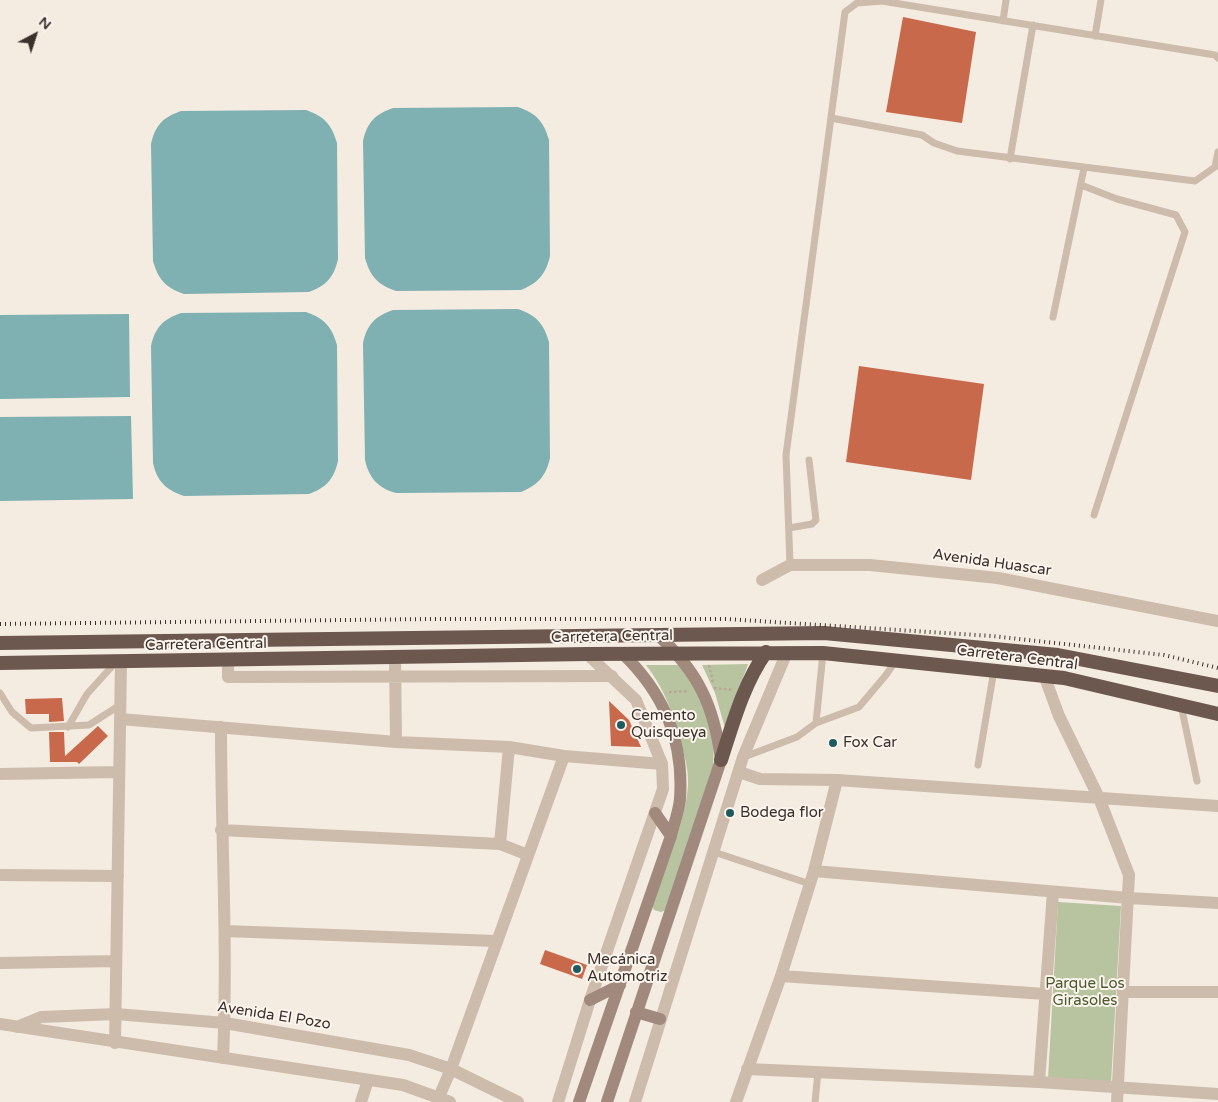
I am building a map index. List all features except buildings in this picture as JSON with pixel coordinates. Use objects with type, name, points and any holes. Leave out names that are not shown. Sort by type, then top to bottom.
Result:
[{"type":"highway","name":"Carretera Central","points":[[0,643],[834,633],[1058,654],[1218,686]]},
{"type":"highway","points":[[462,636],[463,656]]},
{"type":"highway","points":[[721,760],[744,692],[754,670],[766,652]]},
{"type":"highway","name":"Carretera Central","points":[[0,663],[587,654],[824,653],[1064,678],[1218,714]]},
{"type":"main road","points":[[607,1102],[721,760],[717,731],[709,704],[696,678],[678,653],[657,634]]},
{"type":"main road","points":[[580,1102],[671,836],[680,801],[678,747],[656,693],[643,673],[622,654]]},
{"type":"main road","points":[[655,813],[671,836]]},
{"type":"main road","points":[[643,918],[650,915],[659,917],[666,923]]},
{"type":"main road","points":[[590,1000],[620,985]]},
{"type":"main road","points":[[636,1012],[660,1020]]},
{"type":"street","name":"Avenida Huascar","points":[[762,580],[790,565],[870,565],[998,578],[1218,621]]},
{"type":"street","points":[[634,1102],[743,757],[787,652]]},
{"type":"street","points":[[558,1102],[590,1000],[663,789],[662,764],[636,700],[587,654]]},
{"type":"street","points":[[395,657],[396,742]]},
{"type":"street","points":[[228,660],[228,677],[612,676]]},
{"type":"street","points":[[115,1043],[120,719],[118,662]]},
{"type":"street","points":[[1044,675],[1059,716],[1099,798],[1129,876],[1116,1102]]},
{"type":"street","points":[[120,719],[396,742],[509,747],[564,756],[662,764]]},
{"type":"street","points":[[221,727],[221,830],[225,931],[223,1058]]},
{"type":"street","points":[[500,844],[509,747]]},
{"type":"street","points":[[0,1024],[115,1043],[404,1085],[444,1100],[451,1070],[496,941],[564,756]]},
{"type":"street","points":[[0,774],[119,772]]},
{"type":"street","points":[[739,772],[760,779],[837,780],[1218,806]]},
{"type":"street","points":[[736,1102],[781,976],[810,884],[837,780]]},
{"type":"street","points":[[221,830],[500,844],[528,855]]},
{"type":"street","points":[[814,871],[1129,898],[1218,902]]},
{"type":"street","points":[[0,875],[118,876]]},
{"type":"street","points":[[1039,1082],[1053,892]]},
{"type":"street","points":[[225,931],[496,941]]},
{"type":"street","points":[[0,963],[116,961]]},
{"type":"street","points":[[781,976],[1046,994]]},
{"type":"street","points":[[1123,992],[1218,992]]},
{"type":"street","name":"Avenida El Pozo","points":[[17,1027],[41,1017],[116,1014],[225,1023],[409,1055],[451,1070],[518,1102]]},
{"type":"street","points":[[747,1069],[1039,1082],[1218,1094]]},
{"type":"street","points":[[361,1102],[368,1080]]},
{"type":"lane","points":[[1003,21],[1006,0]]},
{"type":"lane","points":[[1095,36],[1101,0]]},
{"type":"lane","points":[[790,565],[786,456],[845,12],[857,3],[882,1],[1215,55],[1218,58]]},
{"type":"lane","points":[[1010,159],[1033,25]]},
{"type":"lane","points":[[831,118],[922,135],[934,143],[957,151],[1195,181],[1215,167],[1218,152]]},
{"type":"lane","points":[[1053,318],[1084,168]]},
{"type":"lane","points":[[1081,186],[1117,199],[1176,215],[1185,232],[1094,515]]},
{"type":"lane","points":[[789,528],[812,524],[816,520],[809,460]]},
{"type":"lane","points":[[816,723],[824,653]]},
{"type":"lane","points":[[743,757],[797,737],[816,723],[859,707],[896,660]]},
{"type":"lane","points":[[68,727],[87,694],[118,662]]},
{"type":"lane","points":[[978,765],[994,670]]},
{"type":"lane","points":[[0,693],[12,712],[31,728],[89,725],[120,705]]},
{"type":"lane","points":[[1181,705],[1197,781]]},
{"type":"lane","points":[[714,852],[810,884]]},
{"type":"lane","points":[[815,1102],[818,1072]]},
{"type":"green space","points":[[748,664],[725,728],[715,693],[702,665]]},
{"type":"green space","points":[[646,665],[679,665],[708,709],[714,745],[713,766],[666,910],[661,912],[654,910],[652,906],[679,830],[686,799],[688,778],[685,757],[671,712],[661,687]]},
{"type":"green space","name":"Parque Los Girasoles","points":[[1058,902],[1121,906],[1111,1083],[1048,1079]]},
{"type":"water","points":[[518,107],[530,112],[542,123],[549,140],[550,256],[544,273],[537,281],[521,290],[396,291],[380,283],[369,270],[365,258],[363,141],[367,129],[373,120],[381,113],[393,108]]},
{"type":"water","points":[[306,110],[318,115],[330,126],[337,143],[338,259],[332,276],[325,284],[309,292],[184,294],[168,286],[157,273],[153,261],[151,144],[155,132],[161,123],[169,116],[181,111]]},
{"type":"water","points":[[518,309],[530,314],[542,325],[549,342],[550,458],[544,475],[537,483],[521,492],[396,493],[379,485],[369,472],[365,460],[363,343],[367,331],[373,322],[381,315],[393,310]]},
{"type":"water","points":[[306,312],[318,317],[330,328],[337,345],[338,461],[332,478],[325,486],[309,494],[184,496],[167,488],[157,475],[153,463],[151,346],[155,334],[161,325],[169,318],[181,313]]},
{"type":"water","points":[[129,314],[130,397],[0,399],[0,315]]},
{"type":"water","points":[[131,416],[133,499],[0,501],[0,417]]},
{"type":"railway","points":[[0,624],[431,619],[727,619],[992,636],[1164,655],[1218,668]]},
{"type":"place","name":"Cemento Quisqueya","points":[[621,725]]},
{"type":"place","name":"Fox Car","points":[[833,743]]},
{"type":"place","name":"Bodega flor","points":[[730,813]]},
{"type":"place","name":"Mecánica Automotriz","points":[[577,969]]}]
